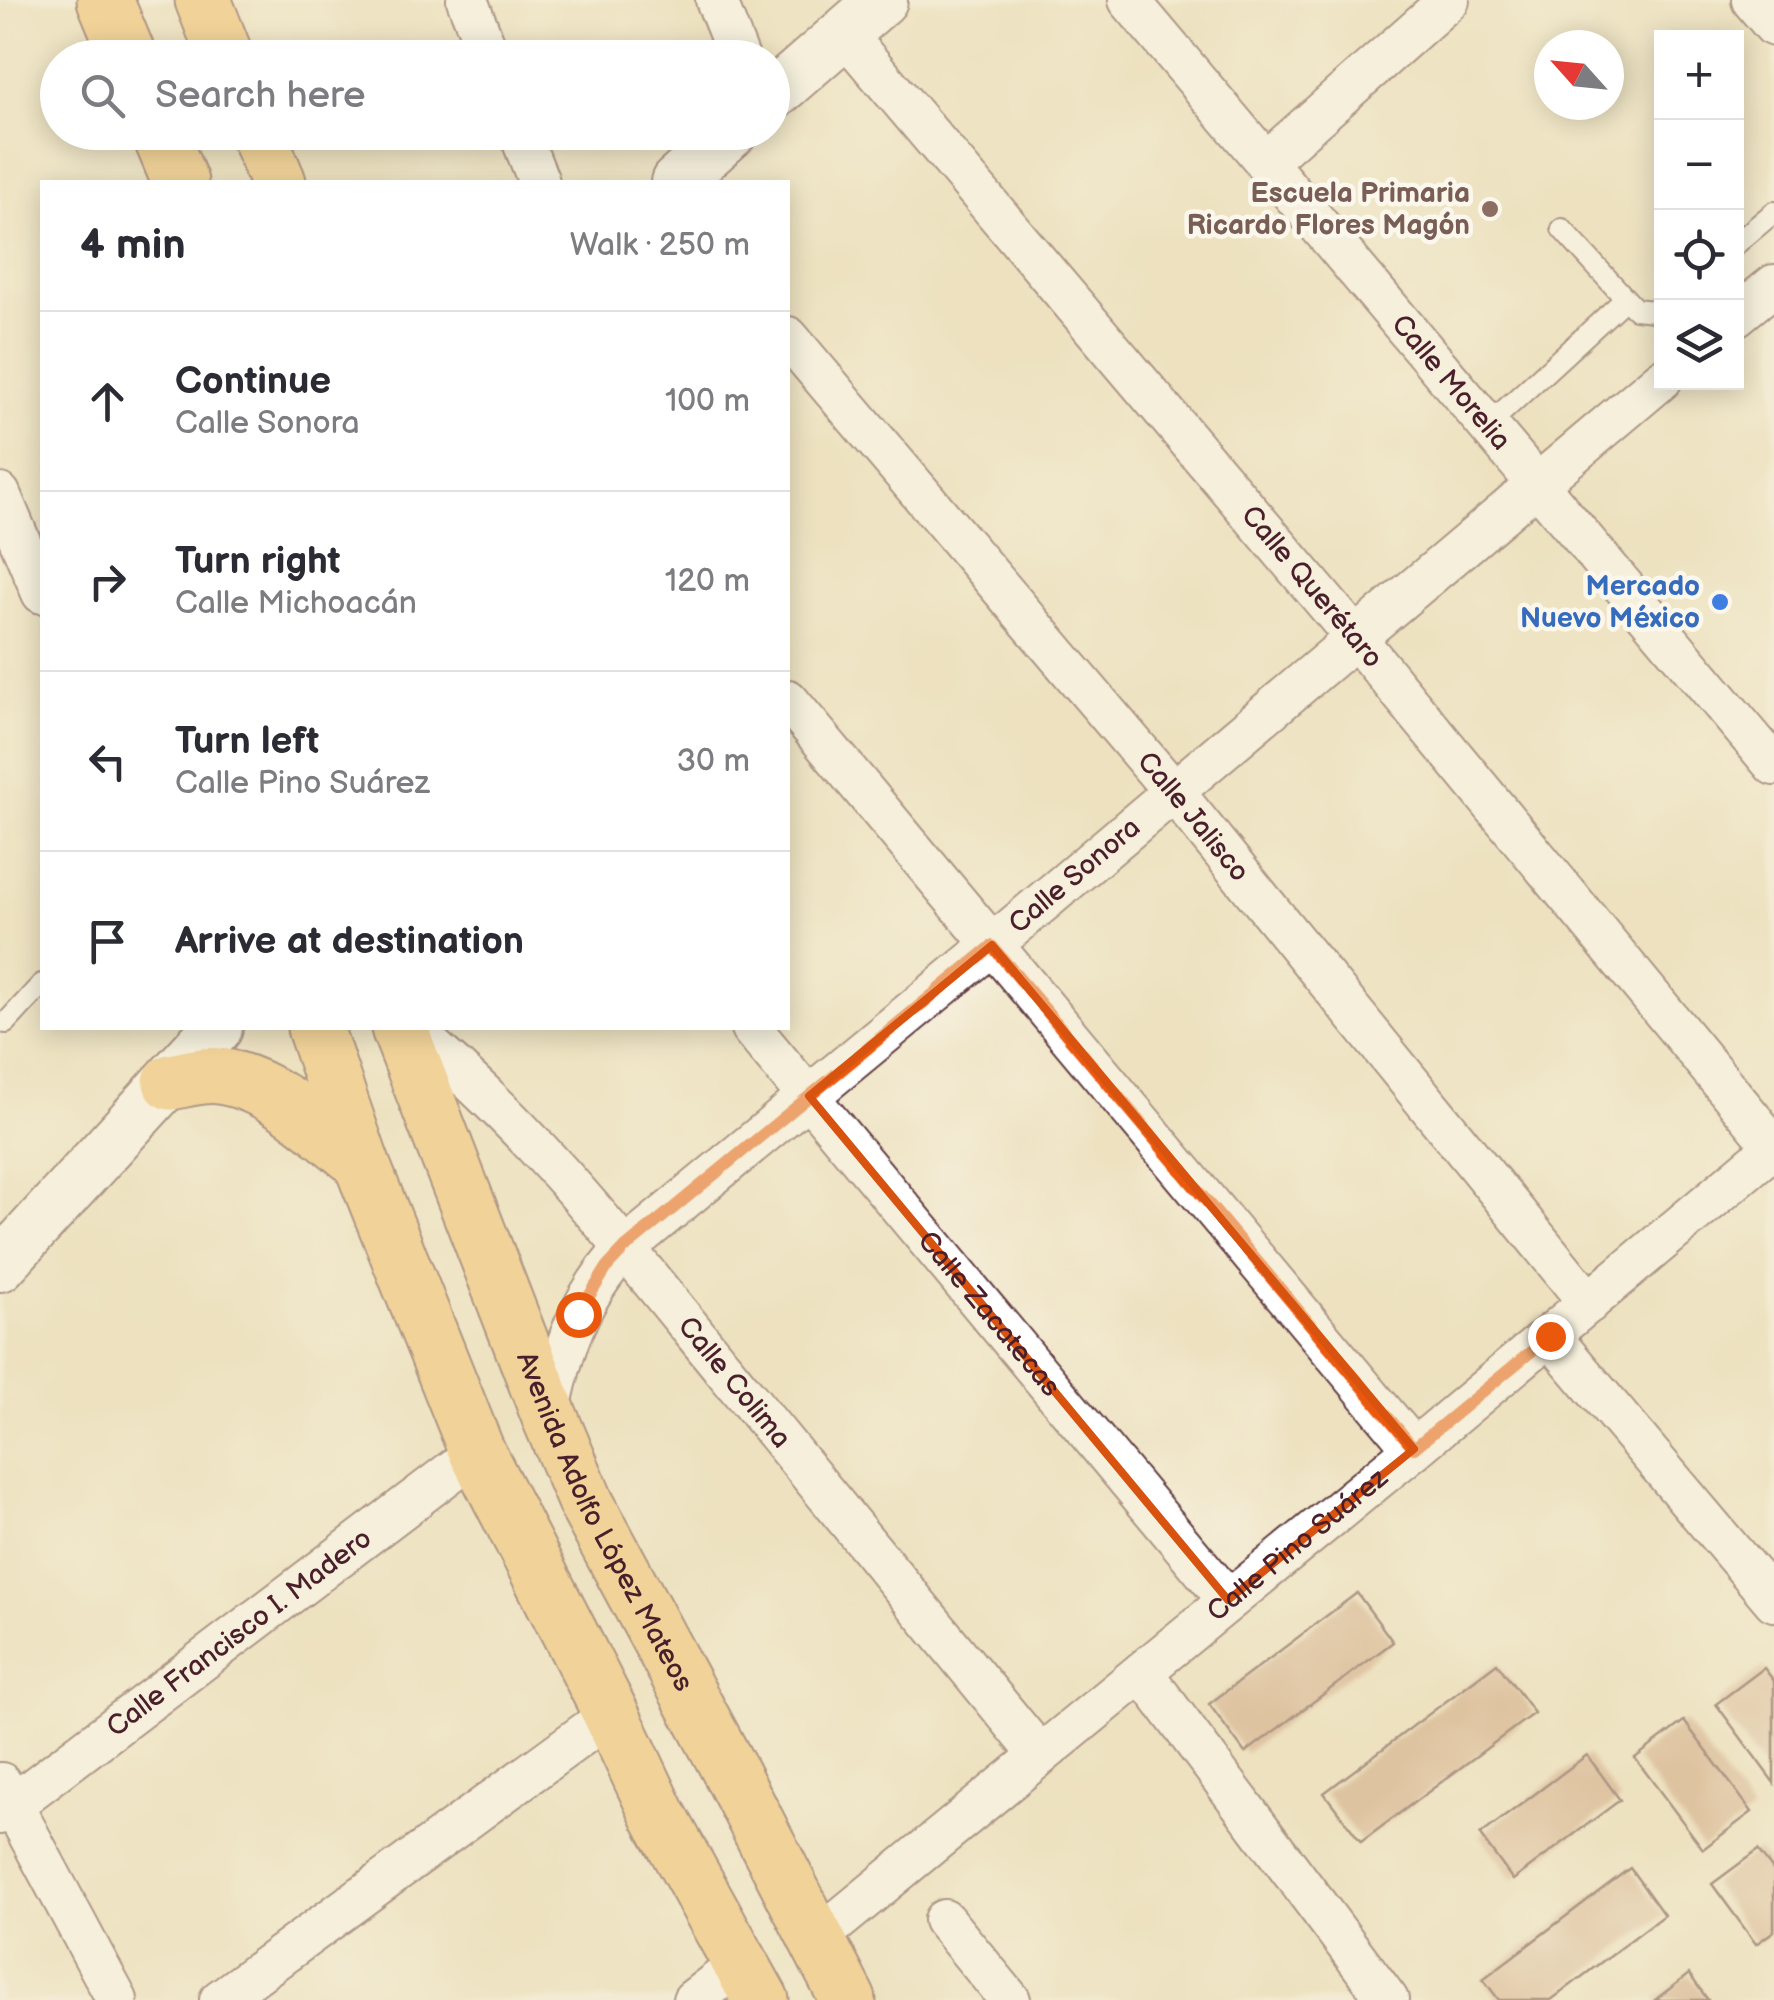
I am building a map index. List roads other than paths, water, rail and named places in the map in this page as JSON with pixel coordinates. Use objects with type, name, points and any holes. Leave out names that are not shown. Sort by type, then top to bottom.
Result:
[{"type":"main road","points":[[105,0],[122,40]]},
{"type":"main road","points":[[203,0],[219,40]]},
{"type":"main road","points":[[167,150],[179,180]]},
{"type":"main road","points":[[265,150],[277,180]]},
{"type":"main road","points":[[316,1030],[361,1162],[477,1452],[611,1714],[658,1814],[731,1991]]},
{"type":"main road","name":"Avenida Adolfo López Mateos","points":[[400,1030],[586,1503],[848,2000]]},
{"type":"main road","points":[[171,1082],[216,1075],[241,1082],[283,1102],[361,1162]]},
{"type":"main road","points":[[658,1814],[730,1771]]},
{"type":"street","points":[[467,0],[483,40]]},
{"type":"street","points":[[716,0],[732,40]]},
{"type":"street","points":[[790,80],[882,0]]},
{"type":"street","name":"Calle Morelia","points":[[1129,0],[1771,754]]},
{"type":"street","points":[[1265,163],[1449,0]]},
{"type":"street","points":[[1752,0],[1774,26]]},
{"type":"street","name":"Calle Querétaro","points":[[844,33],[1354,636],[1774,1146]]},
{"type":"street","points":[[526,150],[538,180]]},
{"type":"street","points":[[678,180],[712,150]]},
{"type":"street","points":[[1744,309],[1774,285]]},
{"type":"street","name":"Calle Jalisco","points":[[790,338],[1174,791],[1589,1302]]},
{"type":"street","name":"Calle Sonora","points":[[549,1415],[561,1355],[578,1314],[608,1266],[625,1248],[992,946],[1654,386]]},
{"type":"street","points":[[0,494],[40,589]]},
{"type":"street","points":[[790,702],[1414,1448]]},
{"type":"street","points":[[1,1263],[215,1030]]},
{"type":"street","name":"Calle Colima","points":[[412,1030],[453,1063],[508,1118],[625,1248],[1039,1754]]},
{"type":"street","name":"Calle Zacatecas","points":[[753,1030],[1228,1600]]},
{"type":"street","name":"Calle Pino Suárez","points":[[816,1940],[1550,1336],[1774,1146]]},
{"type":"street","points":[[1550,1336],[1774,1601]]},
{"type":"street","name":"Calle Francisco I. Madero","points":[[4,1799],[477,1452]]},
{"type":"street","points":[[1142,1672],[1388,2000]]},
{"type":"street","points":[[220,2000],[611,1714]]},
{"type":"street","points":[[4,1799],[117,2000]]},
{"type":"street","points":[[944,1920],[1010,2000]]},
{"type":"lane","points":[[1744,237],[1774,212]]},
{"type":"lane","points":[[1562,228],[1634,309],[1654,308]]},
{"type":"lane","points":[[1488,424],[1624,300]]},
{"type":"lane","points":[[6,1022],[40,986]]},
{"type":"place","name":"Escuela Primaria Ricardo Flores Magón","points":[[1490,209]]},
{"type":"place","name":"Mercado Nuevo México","points":[[1720,602]]}]
